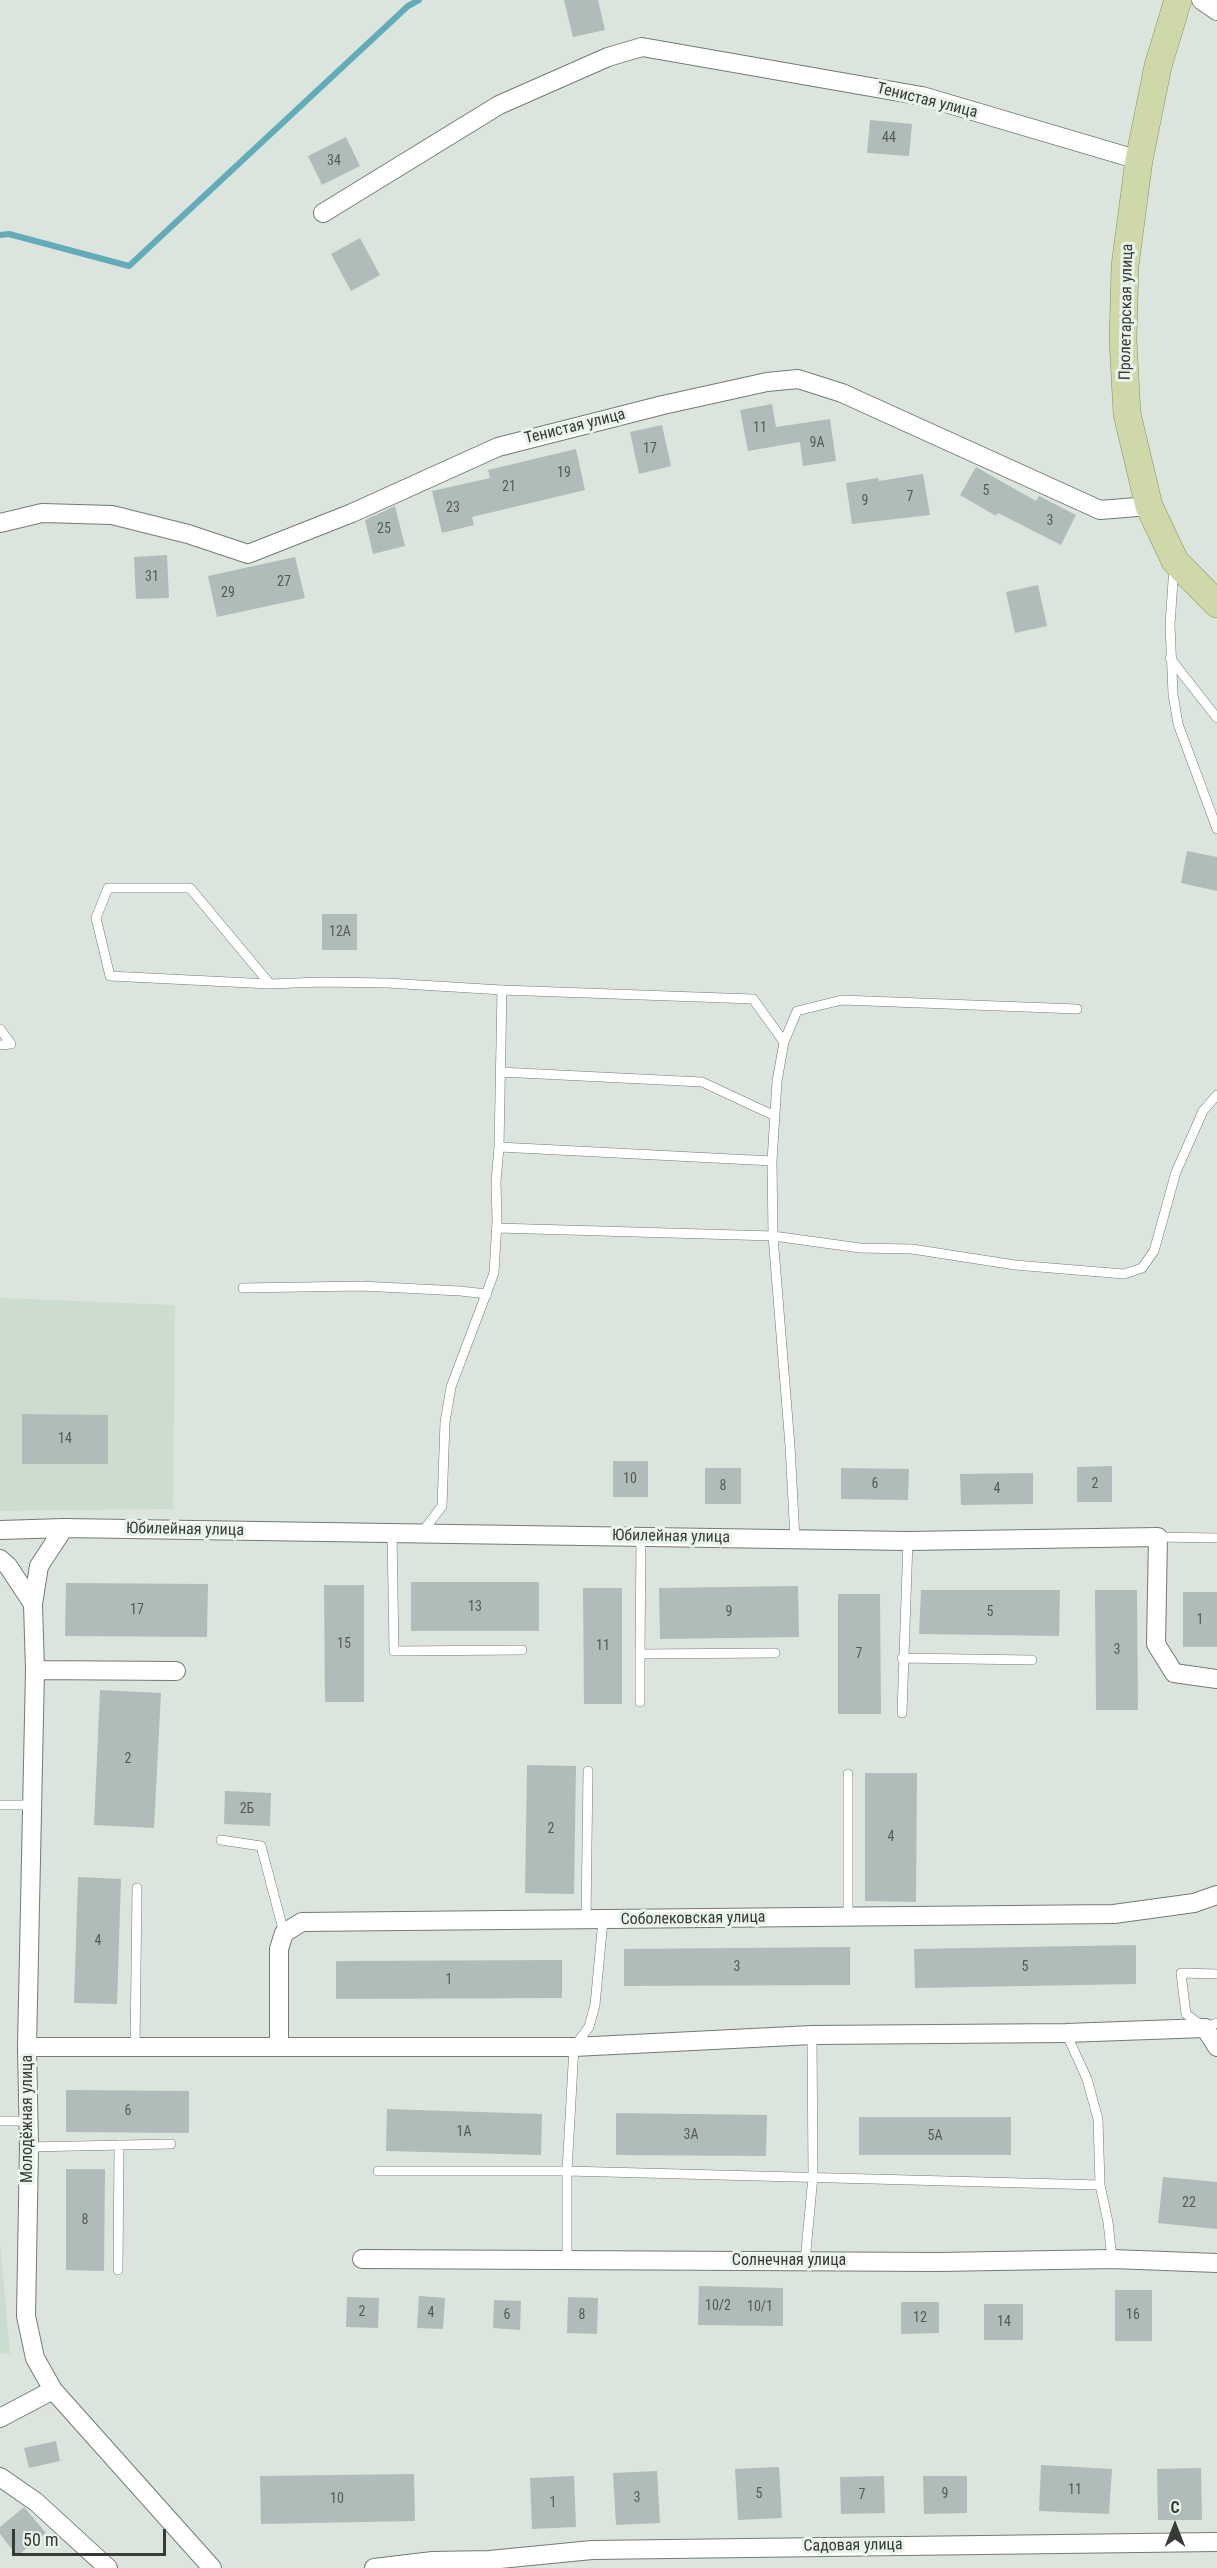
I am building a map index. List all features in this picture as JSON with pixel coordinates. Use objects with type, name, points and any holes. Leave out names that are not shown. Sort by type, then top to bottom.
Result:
[{"type":"main road","name":"Пролетарская улица","points":[[1178,0],[1158,66],[1139,160],[1125,266],[1123,339],[1127,414],[1149,506],[1175,561],[1217,604]]},
{"type":"street","points":[[1201,0],[1217,11]]},
{"type":"street","name":"Тенистая улица","points":[[323,213],[500,105],[608,57],[642,47],[922,96],[1139,160]]},
{"type":"street","name":"Тенистая улица","points":[[0,523],[42,513],[112,516],[188,534],[248,554],[352,513],[498,447],[663,405],[767,382],[798,379],[842,393],[1100,510],[1149,506]]},
{"type":"street","name":"Юбилейная улица","points":[[0,1530],[64,1528],[908,1540],[1158,1537]]},
{"type":"street","name":"Молодёжная улица","points":[[64,1528],[39,1566],[33,1604],[35,1670],[27,2047],[29,2147],[26,2316],[35,2358],[53,2390],[212,2568]]},
{"type":"street","points":[[1158,1537],[1156,1644],[1174,1673],[1217,1679]]},
{"type":"street","points":[[0,1559],[8,1566],[33,1604]]},
{"type":"street","points":[[35,1670],[176,1671]]},
{"type":"street","name":"Соболековская улица","points":[[284,1933],[302,1922],[1114,1914],[1194,1903],[1217,1895]]},
{"type":"street","points":[[279,2047],[279,1949],[284,1933]]},
{"type":"street","points":[[27,2047],[574,2047],[812,2035],[1066,2032],[1211,2026],[1217,2047]]},
{"type":"street","name":"Солнечная улица","points":[[362,2259],[804,2261],[1112,2259],[1217,2263]]},
{"type":"street","points":[[0,2418],[53,2390]]},
{"type":"street","points":[[0,2476],[36,2502],[108,2568]]},
{"type":"street","name":"Садовая улица","points":[[495,2564],[592,2550],[1217,2542]]},
{"type":"street","points":[[374,2568],[433,2561],[495,2564]]},
{"type":"lane","points":[[1175,561],[1171,582],[1170,658],[1173,694],[1178,724],[1217,829]]},
{"type":"lane","points":[[1170,658],[1217,718]]},
{"type":"lane","points":[[270,984],[190,888],[108,888],[96,918],[110,976],[270,984],[387,983],[502,990],[753,999],[784,1042]]},
{"type":"lane","points":[[421,1534],[442,1506],[444,1422],[451,1387],[494,1273],[502,990]]},
{"type":"lane","points":[[795,1539],[773,1236],[772,1161],[777,1081],[784,1042],[796,1011],[842,1000],[1077,1009]]},
{"type":"lane","points":[[0,1029],[11,1044],[0,1045]]},
{"type":"lane","points":[[500,1072],[702,1082],[775,1116]]},
{"type":"lane","points":[[497,1228],[773,1236],[860,1248],[912,1249],[1015,1265],[1124,1274],[1142,1268],[1154,1251],[1176,1172],[1203,1111],[1217,1095]]},
{"type":"lane","points":[[499,1147],[772,1161]]},
{"type":"lane","points":[[243,1288],[361,1286],[487,1294]]},
{"type":"lane","points":[[392,1533],[394,1651],[522,1650]]},
{"type":"lane","points":[[640,1702],[641,1536]]},
{"type":"lane","points":[[1158,1537],[1217,1538]]},
{"type":"lane","points":[[902,1713],[902,1658],[908,1540]]},
{"type":"lane","points":[[640,1654],[774,1653]]},
{"type":"lane","points":[[902,1658],[1032,1660]]},
{"type":"lane","points":[[567,2260],[567,2171],[574,2047],[590,2027],[596,2005],[595,1920],[588,1771]]},
{"type":"lane","points":[[848,1774],[848,1917]]},
{"type":"lane","points":[[0,1805],[32,1805]]},
{"type":"lane","points":[[221,1840],[261,1846],[284,1933]]},
{"type":"lane","points":[[135,2047],[137,1888]]},
{"type":"lane","points":[[1211,2026],[1186,2014],[1181,1973],[1217,1974]]},
{"type":"lane","points":[[1066,2032],[1087,2079],[1098,2119],[1100,2185],[1108,2222],[1112,2259]]},
{"type":"lane","points":[[804,2261],[813,2176],[812,2035]]},
{"type":"lane","points":[[0,2121],[28,2121]]},
{"type":"lane","points":[[29,2147],[171,2144]]},
{"type":"lane","points":[[118,2270],[119,2145]]},
{"type":"lane","points":[[378,2171],[567,2171],[1100,2185]]},
{"type":"shaded area","points":[[0,1298],[175,1305],[173,1509],[0,1511]]},
{"type":"shaded area","points":[[0,2241],[10,2354],[0,2353]]},
{"type":"building","points":[[564,0],[598,0],[605,30],[573,37]]},
{"type":"building","points":[[870,120],[912,124],[909,156],[867,153]]},
{"type":"building","points":[[346,137],[360,166],[322,185],[308,156]]},
{"type":"building","points":[[360,238],[380,275],[351,291],[331,254]]},
{"type":"building","points":[[772,404],[776,427],[830,419],[836,461],[803,466],[800,442],[748,451],[740,410]]},
{"type":"building","points":[[662,425],[671,466],[639,474],[630,432]]},
{"type":"building","points":[[576,449],[585,490],[472,517],[474,525],[442,533],[432,491],[490,478],[488,470]]},
{"type":"building","points":[[976,467],[1036,501],[1039,496],[1076,515],[1061,545],[998,513],[996,516],[960,495]]},
{"type":"building","points":[[923,474],[930,515],[852,524],[846,483],[878,478],[879,481]]},
{"type":"building","points":[[395,506],[405,546],[373,554],[365,520]]},
{"type":"building","points":[[167,555],[169,598],[136,599],[134,557]]},
{"type":"building","points":[[295,557],[305,598],[217,617],[208,576]]},
{"type":"building","points":[[1038,585],[1047,626],[1015,633],[1006,592]]},
{"type":"building","points":[[1187,851],[1217,857],[1217,891],[1181,883]]},
{"type":"building","points":[[322,914],[357,914],[357,950],[322,950]]},
{"type":"building","points":[[22,1414],[108,1415],[108,1464],[22,1464]]},
{"type":"building","points":[[613,1461],[648,1461],[648,1497],[613,1497]]},
{"type":"building","points":[[1112,1466],[1112,1502],[1077,1502],[1077,1467]]},
{"type":"building","points":[[705,1468],[741,1468],[741,1504],[705,1504]]},
{"type":"building","points":[[841,1468],[909,1469],[908,1500],[841,1499]]},
{"type":"building","points":[[1033,1473],[1033,1504],[961,1505],[960,1474]]},
{"type":"building","points":[[411,1582],[539,1582],[539,1631],[411,1631]]},
{"type":"building","points":[[66,1583],[208,1584],[207,1637],[65,1636]]},
{"type":"building","points":[[324,1585],[364,1585],[364,1702],[325,1702]]},
{"type":"building","points":[[798,1586],[799,1637],[660,1639],[659,1588]]},
{"type":"building","points":[[583,1588],[622,1588],[622,1704],[584,1704]]},
{"type":"building","points":[[921,1590],[1060,1590],[1059,1636],[919,1634]]},
{"type":"building","points":[[1095,1590],[1137,1590],[1138,1710],[1096,1710]]},
{"type":"building","points":[[1183,1592],[1217,1592],[1217,1647],[1183,1647]]},
{"type":"building","points":[[838,1594],[880,1594],[881,1714],[838,1714]]},
{"type":"building","points":[[100,1690],[161,1693],[154,1828],[94,1825]]},
{"type":"building","points":[[527,1765],[576,1766],[574,1894],[525,1893]]},
{"type":"building","points":[[865,1773],[917,1773],[916,1902],[865,1901]]},
{"type":"building","points":[[225,1791],[271,1793],[270,1826],[224,1824]]},
{"type":"building","points":[[78,1877],[121,1879],[117,2004],[74,2003]]},
{"type":"building","points":[[1136,1945],[1136,1984],[915,1988],[914,1949]]},
{"type":"building","points":[[850,1947],[850,1985],[624,1986],[624,1949]]},
{"type":"building","points":[[562,1960],[562,1998],[336,1999],[336,1961]]},
{"type":"building","points":[[66,2090],[189,2091],[189,2133],[66,2132]]},
{"type":"building","points":[[387,2109],[542,2114],[541,2155],[386,2151]]},
{"type":"building","points":[[616,2113],[767,2115],[766,2156],[616,2155]]},
{"type":"building","points":[[859,2117],[1011,2117],[1011,2155],[859,2155]]},
{"type":"building","points":[[66,2169],[105,2169],[104,2271],[66,2270]]},
{"type":"building","points":[[1163,2177],[1217,2182],[1217,2229],[1158,2223]]},
{"type":"building","points":[[699,2286],[783,2288],[783,2326],[698,2325]]},
{"type":"building","points":[[1115,2290],[1152,2290],[1152,2341],[1115,2341]]},
{"type":"building","points":[[419,2296],[445,2298],[443,2329],[417,2328]]},
{"type":"building","points":[[347,2297],[379,2298],[378,2328],[346,2327]]},
{"type":"building","points":[[568,2297],[598,2298],[597,2334],[567,2333]]},
{"type":"building","points":[[494,2300],[521,2301],[520,2330],[493,2328]]},
{"type":"building","points":[[901,2302],[939,2302],[939,2333],[901,2334]]},
{"type":"building","points":[[984,2304],[1023,2304],[1023,2340],[984,2340]]},
{"type":"building","points":[[56,2441],[60,2461],[29,2468],[24,2448]]},
{"type":"building","points":[[1041,2465],[1112,2469],[1109,2514],[1039,2511]]},
{"type":"building","points":[[779,2467],[782,2518],[738,2520],[735,2469]]},
{"type":"building","points":[[1201,2468],[1202,2520],[1158,2520],[1157,2469]]},
{"type":"building","points":[[657,2471],[660,2523],[616,2525],[613,2473]]},
{"type":"building","points":[[414,2474],[415,2521],[261,2524],[260,2476]]},
{"type":"building","points":[[574,2476],[576,2527],[532,2529],[530,2478]]},
{"type":"building","points":[[884,2476],[885,2513],[841,2514],[840,2477]]},
{"type":"building","points":[[923,2476],[967,2476],[967,2513],[924,2514]]},
{"type":"building","points":[[24,2507],[46,2533],[17,2556],[0,2534],[0,2527]]},
{"type":"waterway","points":[[0,235],[9,234],[129,266],[408,6],[419,0]]}]
